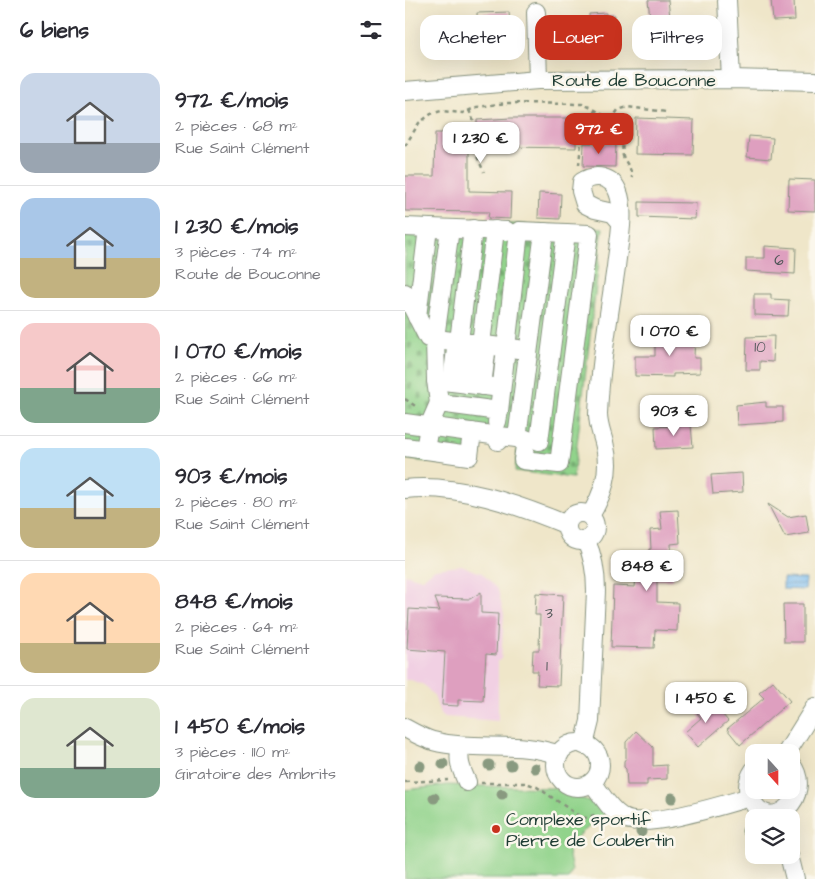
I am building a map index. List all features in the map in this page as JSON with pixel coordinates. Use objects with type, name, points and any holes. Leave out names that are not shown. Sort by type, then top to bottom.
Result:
[{"type":"street","name":"Route de Bouconne","points":[[727,0],[731,79]]},
{"type":"street","name":"Route de Bouconne","points":[[535,12],[538,80]]},
{"type":"street","name":"Route de Bouconne","points":[[405,91],[538,80],[731,79],[815,81]]},
{"type":"street","points":[[590,516],[603,493],[606,479],[608,460],[599,427],[598,415],[621,222]]},
{"type":"street","points":[[405,227],[473,229],[544,232],[589,234],[559,464],[523,460],[550,353],[566,233]]},
{"type":"street","points":[[417,317],[428,228]]},
{"type":"street","points":[[450,229],[435,338],[459,383]]},
{"type":"street","points":[[459,383],[471,343],[473,229]]},
{"type":"street","points":[[425,450],[429,426],[439,403],[459,383],[471,343],[495,230]]},
{"type":"street","points":[[498,438],[501,388],[519,231]]},
{"type":"street","points":[[527,439],[528,350],[544,232]]},
{"type":"street","points":[[405,293],[428,338],[573,356]]},
{"type":"street","points":[[459,383],[501,388]]},
{"type":"street","points":[[439,403],[499,411]]},
{"type":"street","points":[[405,423],[472,432],[498,438],[527,439],[561,444]]},
{"type":"street","points":[[405,447],[469,456],[472,432]]},
{"type":"street","points":[[405,489],[422,487],[449,489],[495,500],[567,525]]},
{"type":"street","points":[[576,513],[584,513],[590,516],[595,523],[596,530],[592,537],[586,541],[578,542],[571,538],[567,532],[570,518],[576,513]]},
{"type":"street","points":[[584,745],[590,721],[596,591],[596,571],[586,541]]},
{"type":"street","points":[[792,744],[815,707]]},
{"type":"street","points":[[405,728],[433,741],[461,746],[526,746],[545,749],[559,755]]},
{"type":"street","points":[[572,744],[584,745],[591,748],[599,761],[597,776],[592,782],[584,786],[575,787],[567,785],[557,771],[556,763],[559,755],[572,744]]},
{"type":"street","points":[[461,746],[459,755],[460,768],[467,782]]},
{"type":"street","points":[[792,809],[809,788],[800,773]]},
{"type":"street","points":[[592,782],[609,805],[623,819],[635,821],[655,820],[745,798]]},
{"type":"street","points":[[750,799],[753,804],[761,809]]},
{"type":"street","points":[[791,864],[795,879]]},
{"type":"path","points":[[405,146],[419,123],[431,114],[441,111],[463,113],[477,107],[507,103],[582,104],[611,120],[621,144],[624,158],[632,172],[632,178]]},
{"type":"path","points":[[611,120],[618,110],[628,107],[666,112]]},
{"type":"path","points":[[469,110],[474,122],[476,154],[483,172]]},
{"type":"path","points":[[572,166],[579,166],[582,131],[595,110]]},
{"type":"path","points":[[405,782],[457,780],[467,782],[526,783],[537,786],[579,816],[585,818],[595,815],[609,805]]},
{"type":"shaded area","points":[[461,566],[482,573],[498,590],[504,614],[501,660],[498,661],[498,721],[445,717],[440,713],[434,696],[424,685],[411,680],[405,680],[405,574],[422,579],[435,569]]},
{"type":"green space","points":[[405,219],[603,228],[573,478],[515,471],[518,443],[479,439],[475,468],[405,459]]},
{"type":"green space","name":"Complexe sportif Pierre de Coubertin","points":[[447,785],[553,788],[589,801],[607,811],[567,846],[572,871],[568,879],[405,879],[405,790]]},
{"type":"water","points":[[783,578],[806,579],[805,590],[783,589]]},
{"type":"building","points":[[648,0],[668,0],[670,15],[650,15]]},
{"type":"building","points":[[771,0],[794,0],[795,20],[773,21]]},
{"type":"building","points":[[509,12],[509,15],[477,15],[477,13]]},
{"type":"building","points":[[606,13],[606,15],[589,15]]},
{"type":"building","points":[[576,118],[576,148],[506,147],[506,149],[469,150],[469,191],[511,192],[510,219],[488,218],[489,212],[405,211],[405,176],[434,176],[435,133],[477,133],[477,120]]},
{"type":"building","points":[[636,118],[694,120],[693,155],[635,154]]},
{"type":"building","points":[[749,136],[773,138],[771,159],[747,157]]},
{"type":"building","points":[[584,143],[616,144],[615,167],[583,166]]},
{"type":"building","points":[[789,179],[815,180],[815,211],[788,210]]},
{"type":"building","points":[[539,193],[561,194],[560,219],[538,218]]},
{"type":"building","points":[[639,202],[696,203],[695,219],[639,217]]},
{"type":"building","points":[[765,246],[796,248],[795,274],[746,271],[746,258],[765,258]]},
{"type":"building","points":[[754,294],[771,294],[771,299],[789,300],[788,316],[754,315]]},
{"type":"building","points":[[655,332],[695,333],[694,358],[700,358],[700,373],[673,374],[673,377],[635,376],[635,356],[655,356]]},
{"type":"building","points":[[774,336],[773,362],[760,361],[760,370],[746,370],[747,337]]},
{"type":"building","points":[[766,402],[766,407],[783,407],[783,422],[737,425],[736,405]]},
{"type":"building","points":[[691,425],[693,447],[656,449],[655,427]]},
{"type":"building","points":[[742,473],[743,492],[713,494],[711,475]]},
{"type":"building","points":[[768,504],[788,517],[806,514],[809,533],[785,537]]},
{"type":"building","points":[[678,510],[680,543],[671,544],[673,580],[657,580],[657,602],[678,603],[677,631],[655,630],[654,648],[611,647],[613,586],[635,587],[637,577],[636,553],[649,552],[649,549],[651,549],[650,530],[662,529],[660,511]]},
{"type":"building","points":[[481,592],[481,613],[498,614],[496,655],[486,654],[483,701],[458,700],[458,706],[442,705],[445,652],[407,649],[409,609],[440,611],[435,598],[470,599]]},
{"type":"building","points":[[536,593],[563,595],[559,686],[537,685],[538,671],[532,671],[533,650],[539,650],[540,615],[535,615]]},
{"type":"building","points":[[783,604],[803,604],[803,642],[784,642]]},
{"type":"building","points":[[773,681],[790,701],[740,745],[727,729],[764,698],[759,693]]},
{"type":"building","points":[[711,701],[728,721],[698,747],[685,732],[701,718],[697,713]]},
{"type":"building","points":[[636,731],[653,747],[653,766],[667,765],[667,779],[647,780],[647,785],[627,785],[626,769],[624,767],[626,742]]},
{"type":"place","name":"Complexe sportif Pierre de Coubertin","points":[[496,829]]}]
